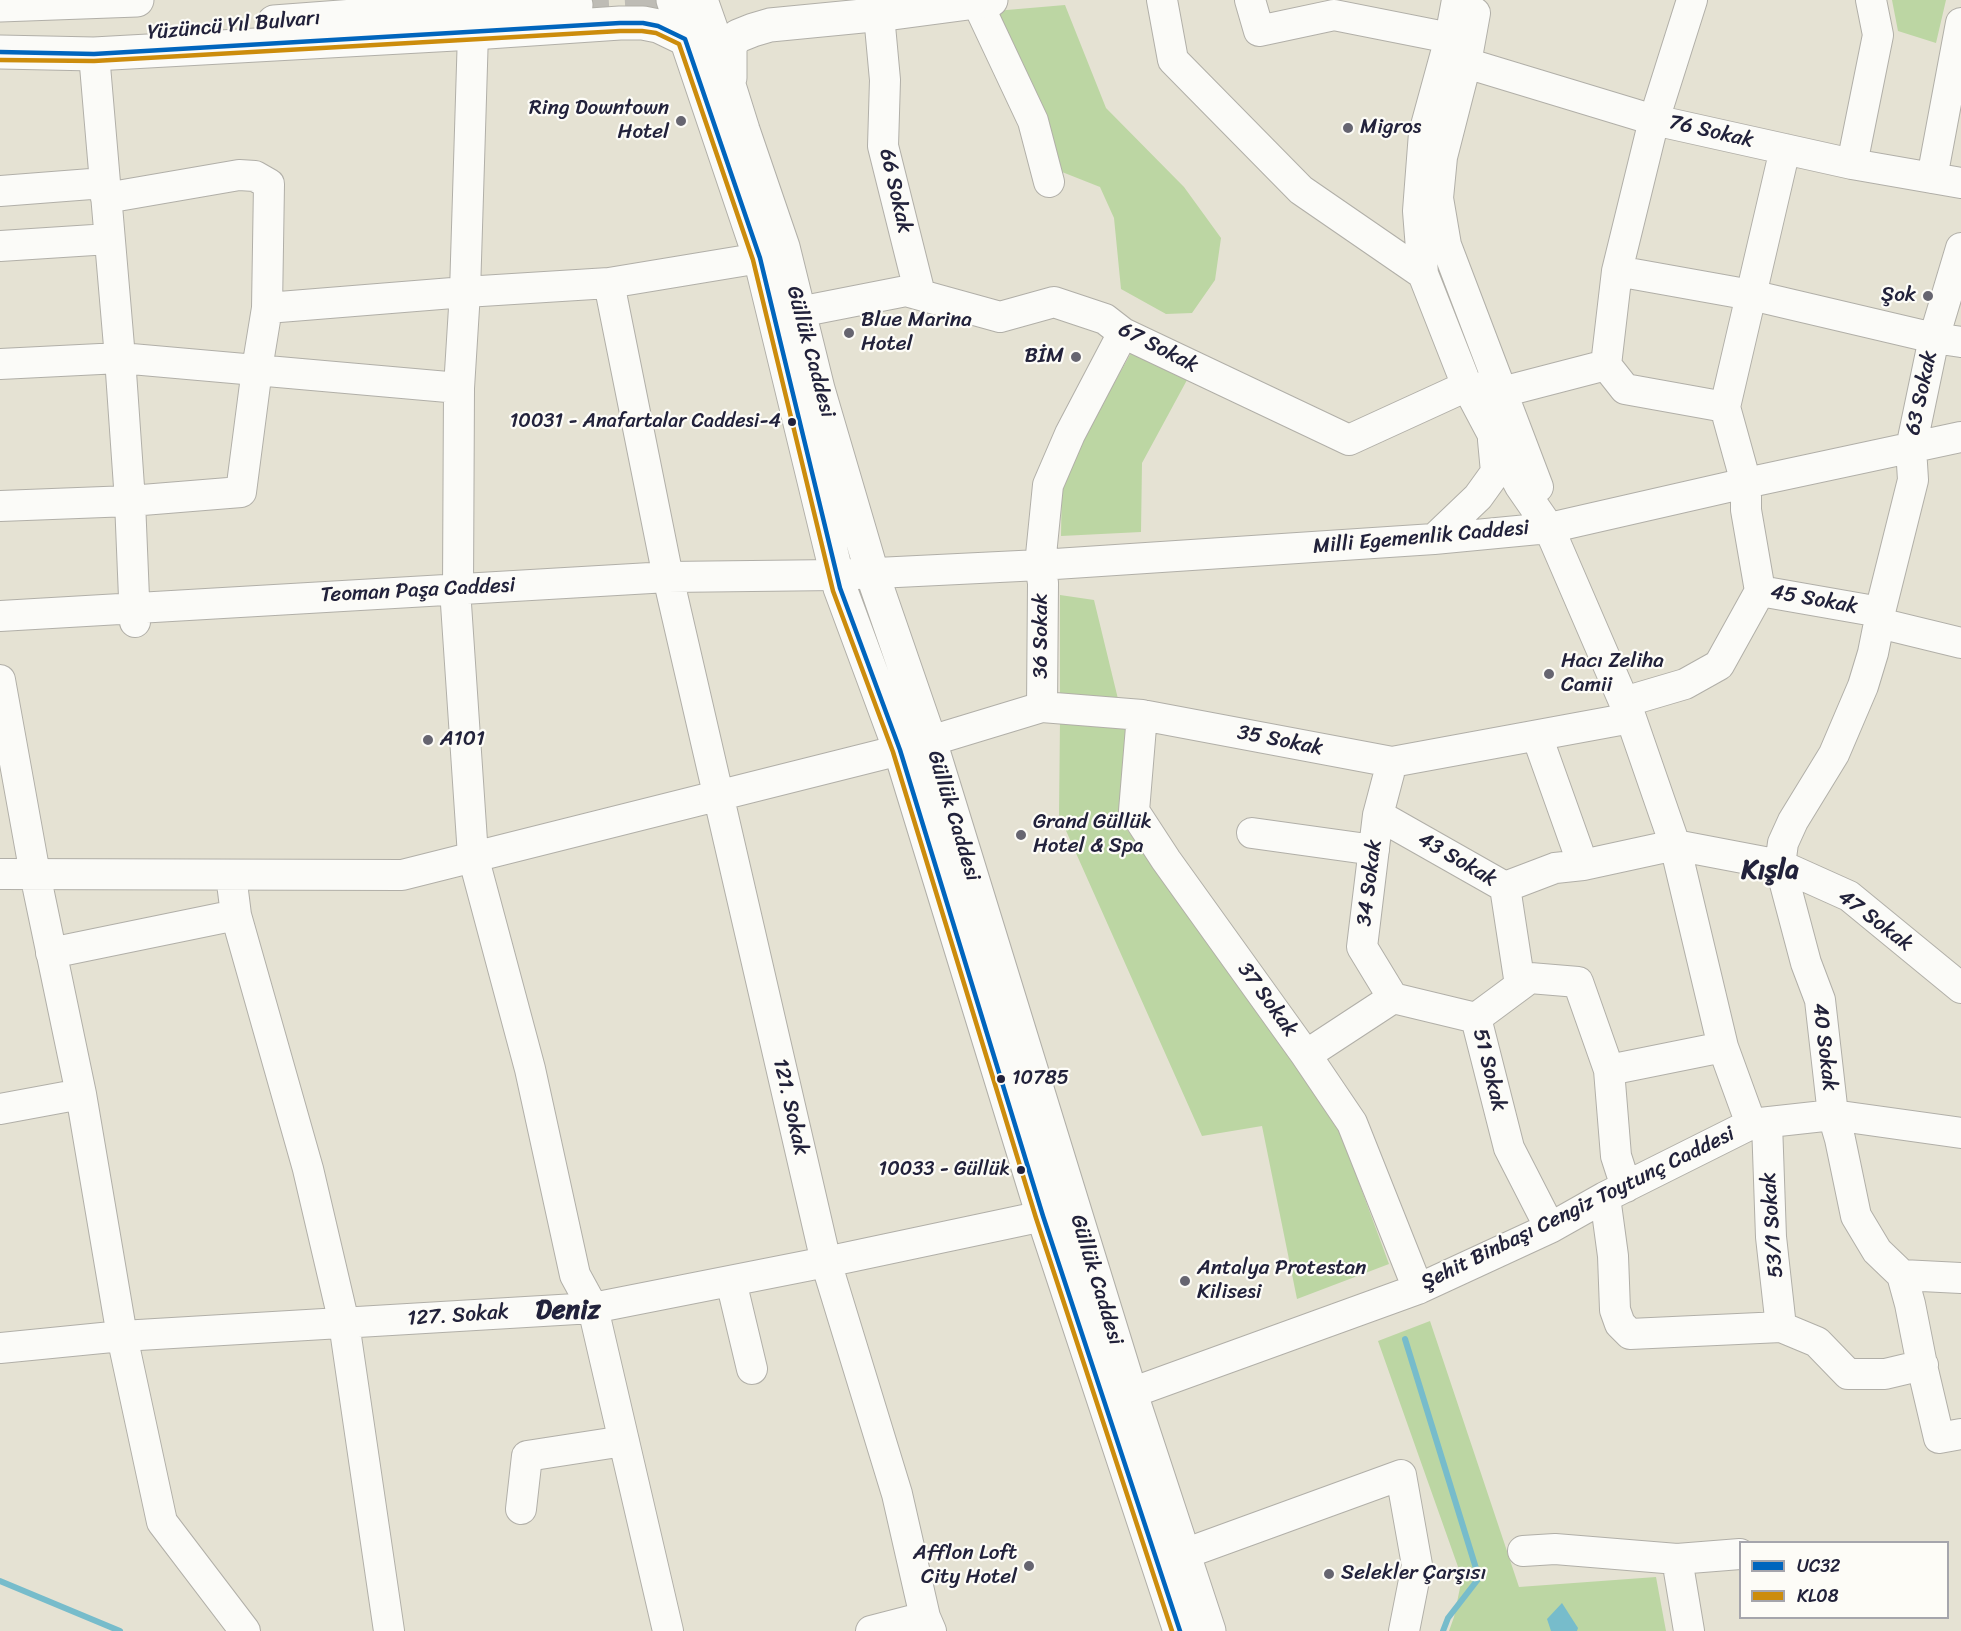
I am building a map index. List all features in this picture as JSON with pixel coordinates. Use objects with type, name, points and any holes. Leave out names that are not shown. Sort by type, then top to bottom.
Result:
[{"type":"main road","points":[[0,4],[15,0]]},
{"type":"main road","name":"Yüzüncü Yıl Bulvarı","points":[[0,4],[138,0]]},
{"type":"main road","points":[[581,19],[612,8],[615,0]]},
{"type":"main road","points":[[0,52],[94,54],[474,33],[581,19],[643,6],[736,21],[779,16],[879,15],[984,1]]},
{"type":"main road","points":[[581,19],[658,26],[682,11]]},
{"type":"main road","name":"Güllük Caddesi","points":[[682,11],[730,86],[783,247],[818,389],[872,573],[915,745],[1043,1216],[1184,1554],[1209,1631]]},
{"type":"main road","name":"Güllük Caddesi","points":[[682,11],[695,65],[760,258],[836,575],[915,745],[1118,1398],[1180,1631]]},
{"type":"main road","name":"Yüzüncü Yıl Bulvarı","points":[[0,47],[112,35],[407,12],[581,19]]},
{"type":"main road","points":[[730,86],[732,42],[738,36],[779,16]]},
{"type":"street","points":[[1162,0],[1173,60],[1300,190],[1423,274]]},
{"type":"street","points":[[1250,0],[1259,31],[1334,15],[1450,38],[1466,63]]},
{"type":"street","points":[[1457,0],[1450,38],[1424,133],[1418,211],[1423,274],[1467,386],[1520,486],[1549,528]]},
{"type":"street","points":[[1478,0],[1466,63],[1442,157],[1438,198],[1446,245],[1535,478],[1549,528]]},
{"type":"street","points":[[1692,0],[1654,120],[1617,271],[1606,364],[1626,389],[1725,407]]},
{"type":"street","points":[[1852,164],[1878,35],[1871,0]]},
{"type":"street","points":[[984,1],[1033,121],[1049,182]]},
{"type":"street","name":"66 Sokak","points":[[879,15],[885,80],[883,146],[920,294]]},
{"type":"street","points":[[1947,180],[1961,23]]},
{"type":"street","points":[[474,33],[465,292],[459,388],[456,604],[473,856],[530,1069],[575,1275],[593,1308],[668,1631]]},
{"type":"street","points":[[94,54],[120,357],[130,501],[134,615]]},
{"type":"street","name":"76 Sokak","points":[[1466,63],[1654,120],[1852,164],[1947,180]]},
{"type":"street","points":[[1760,591],[1746,510],[1746,483],[1725,407],[1785,149]]},
{"type":"street","points":[[0,191],[105,191],[239,176],[255,176],[269,184],[267,308],[242,492],[130,501],[0,506]]},
{"type":"street","points":[[0,246],[109,240]]},
{"type":"street","name":"63 Sokak","points":[[1906,505],[1913,480],[1911,448],[1947,340],[1961,248]]},
{"type":"street","points":[[267,308],[609,283],[760,258]]},
{"type":"street","points":[[1617,271],[1751,295],[1947,340]]},
{"type":"street","name":"121. Sokak","points":[[609,283],[668,577],[826,1262],[897,1494],[928,1624]]},
{"type":"street","name":"67 Sokak","points":[[799,312],[906,291],[1000,317],[1054,303],[1105,319],[1123,333],[1349,440],[1467,386]]},
{"type":"street","name":"36 Sokak","points":[[1042,707],[1040,565],[1048,485],[1070,434],[1123,333]]},
{"type":"street","points":[[0,364],[120,357],[459,388]]},
{"type":"street","points":[[1467,386],[1502,392],[1606,364]]},
{"type":"street","points":[[1434,539],[1478,497],[1496,472],[1492,434]]},
{"type":"street","name":"Milli Egemenlik Caddesi","points":[[836,575],[1040,565],[1434,539],[1549,528],[1961,437]]},
{"type":"street","name":"40 Sokak","points":[[1902,1275],[1877,1251],[1856,1216],[1833,1115],[1820,1000],[1806,963],[1780,866],[1783,843],[1793,821],[1834,754],[1863,686],[1874,653],[1879,617],[1906,505]]},
{"type":"street","name":"53/1 Sokak","points":[[1549,528],[1628,710],[1675,845],[1723,1047],[1759,1124],[1781,1327]]},
{"type":"street","name":"Teoman Paşa Caddesi","points":[[0,616],[134,615],[458,588],[668,577],[836,575]]},
{"type":"street","name":"45 Sokak","points":[[1760,591],[1879,617],[1961,644]]},
{"type":"street","name":"35 Sokak","points":[[11,875],[402,875],[915,745],[1042,707],[1142,715],[1392,762],[1537,736],[1628,710],[1685,684],[1719,665],[1760,591]]},
{"type":"street","points":[[0,680],[11,875],[51,953],[81,1094],[122,1336],[162,1522],[245,1631]]},
{"type":"street","name":"37 Sokak","points":[[1142,715],[1134,811],[1352,1124],[1418,1289]]},
{"type":"street","points":[[1537,736],[1584,865]]},
{"type":"street","name":"34 Sokak","points":[[1392,762],[1378,815],[1362,947],[1393,998]]},
{"type":"street","name":"43 Sokak","points":[[1378,815],[1505,887]]},
{"type":"street","points":[[1252,833],[1374,850]]},
{"type":"street","points":[[1520,985],[1505,887],[1555,868],[1584,865],[1675,845]]},
{"type":"street","name":"47 Sokak","points":[[1675,845],[1780,866],[1849,896],[1961,988]]},
{"type":"street","points":[[231,875],[236,915],[308,1169],[344,1323],[389,1631]]},
{"type":"street","points":[[51,953],[236,915]]},
{"type":"street","points":[[1476,1018],[1530,978],[1578,982],[1609,1070],[1616,1156],[1613,1256],[1615,1310],[1620,1324],[1629,1334],[1781,1327],[1817,1342],[1848,1374],[1885,1374],[1923,1365]]},
{"type":"street","points":[[1306,1055],[1393,998]]},
{"type":"street","name":"51 Sokak","points":[[1393,998],[1476,1018],[1509,1148],[1550,1228]]},
{"type":"street","points":[[1609,1070],[1723,1047]]},
{"type":"street","points":[[0,1109],[81,1094]]},
{"type":"street","name":"Şehit Binbaşı Cengiz Toytunç Caddesi","points":[[1118,1398],[1418,1289],[1550,1228],[1616,1192],[1759,1124],[1833,1115],[1961,1133]]},
{"type":"street","name":"127. Sokak","points":[[0,1348],[122,1336],[593,1308],[1043,1216]]},
{"type":"street","points":[[1950,1436],[1923,1365],[1902,1275],[1961,1278]]},
{"type":"street","points":[[731,1281],[753,1369]]},
{"type":"street","points":[[521,1509],[527,1456],[624,1441]]},
{"type":"street","points":[[1184,1554],[1401,1475],[1417,1565],[1404,1631]]},
{"type":"street","points":[[1523,1551],[1555,1549],[1677,1559],[1739,1554]]},
{"type":"street","points":[[1677,1559],[1689,1631]]},
{"type":"street","points":[[871,1631],[928,1624]]},
{"type":"green space","points":[[1892,0],[1946,0],[1936,43],[1898,31]]},
{"type":"green space","points":[[1065,5],[1106,108],[1184,187],[1221,238],[1215,280],[1192,313],[1166,314],[1121,289],[1114,218],[1100,187],[1057,170],[995,11]]},
{"type":"green space","points":[[1131,353],[1187,380],[1142,463],[1141,532],[1061,536],[1062,476]]},
{"type":"green space","points":[[1060,595],[1094,600],[1118,699],[1060,694]]},
{"type":"green space","points":[[1060,720],[1126,729],[1123,824],[1338,1126],[1389,1264],[1297,1299],[1262,1126],[1202,1136],[1059,815]]},
{"type":"green space","points":[[1430,1321],[1519,1587],[1656,1577],[1666,1631],[1449,1631],[1462,1578],[1378,1341]]},
{"type":"water","points":[[1562,1603],[1578,1628],[1577,1631],[1551,1631],[1547,1619]]},
{"type":"waterway","points":[[1405,1339],[1479,1578],[1448,1618],[1443,1631]]},
{"type":"waterway","points":[[0,1581],[120,1631]]},
{"type":"tunnel","points":[[576,5],[662,0]]},
{"type":"transit line","name":"UC32","points":[[0,52],[94,54],[620,23],[643,23],[658,26],[685,39],[760,258],[840,588],[900,750],[1043,1216],[1180,1631]]},
{"type":"transit line","name":"KL08","points":[[0,60],[94,61],[620,31],[656,33],[679,44],[753,260],[833,591],[893,752],[1036,1218],[1172,1631]]},
{"type":"place","name":"Ring Downtown Hotel","points":[[681,121]]},
{"type":"place","name":"Migros","points":[[1348,128]]},
{"type":"place","name":"Şok","points":[[1928,296]]},
{"type":"place","name":"Blue Marina Hotel","points":[[849,333]]},
{"type":"place","name":"BİM","points":[[1076,357]]},
{"type":"place","name":"10031 - Anafartalar Caddesi-4","points":[[792,422]]},
{"type":"place","name":"Hacı Zeliha Camii","points":[[1549,674]]},
{"type":"place","name":"A101","points":[[428,740]]},
{"type":"place","name":"Grand Güllük Hotel & Spa","points":[[1021,835]]},
{"type":"place","name":"10785","points":[[1001,1079]]},
{"type":"place","name":"10033 - Güllük","points":[[1021,1170]]},
{"type":"place","name":"Antalya Protestan Kilisesi","points":[[1185,1281]]},
{"type":"place","name":"Afflon Loft City Hotel","points":[[1029,1566]]},
{"type":"place","name":"Selekler Çarşısı","points":[[1329,1574]]},
{"type":"district","name":"Kışla","points":[[1770,871]]},
{"type":"district","name":"Deniz","points":[[568,1311]]}]
